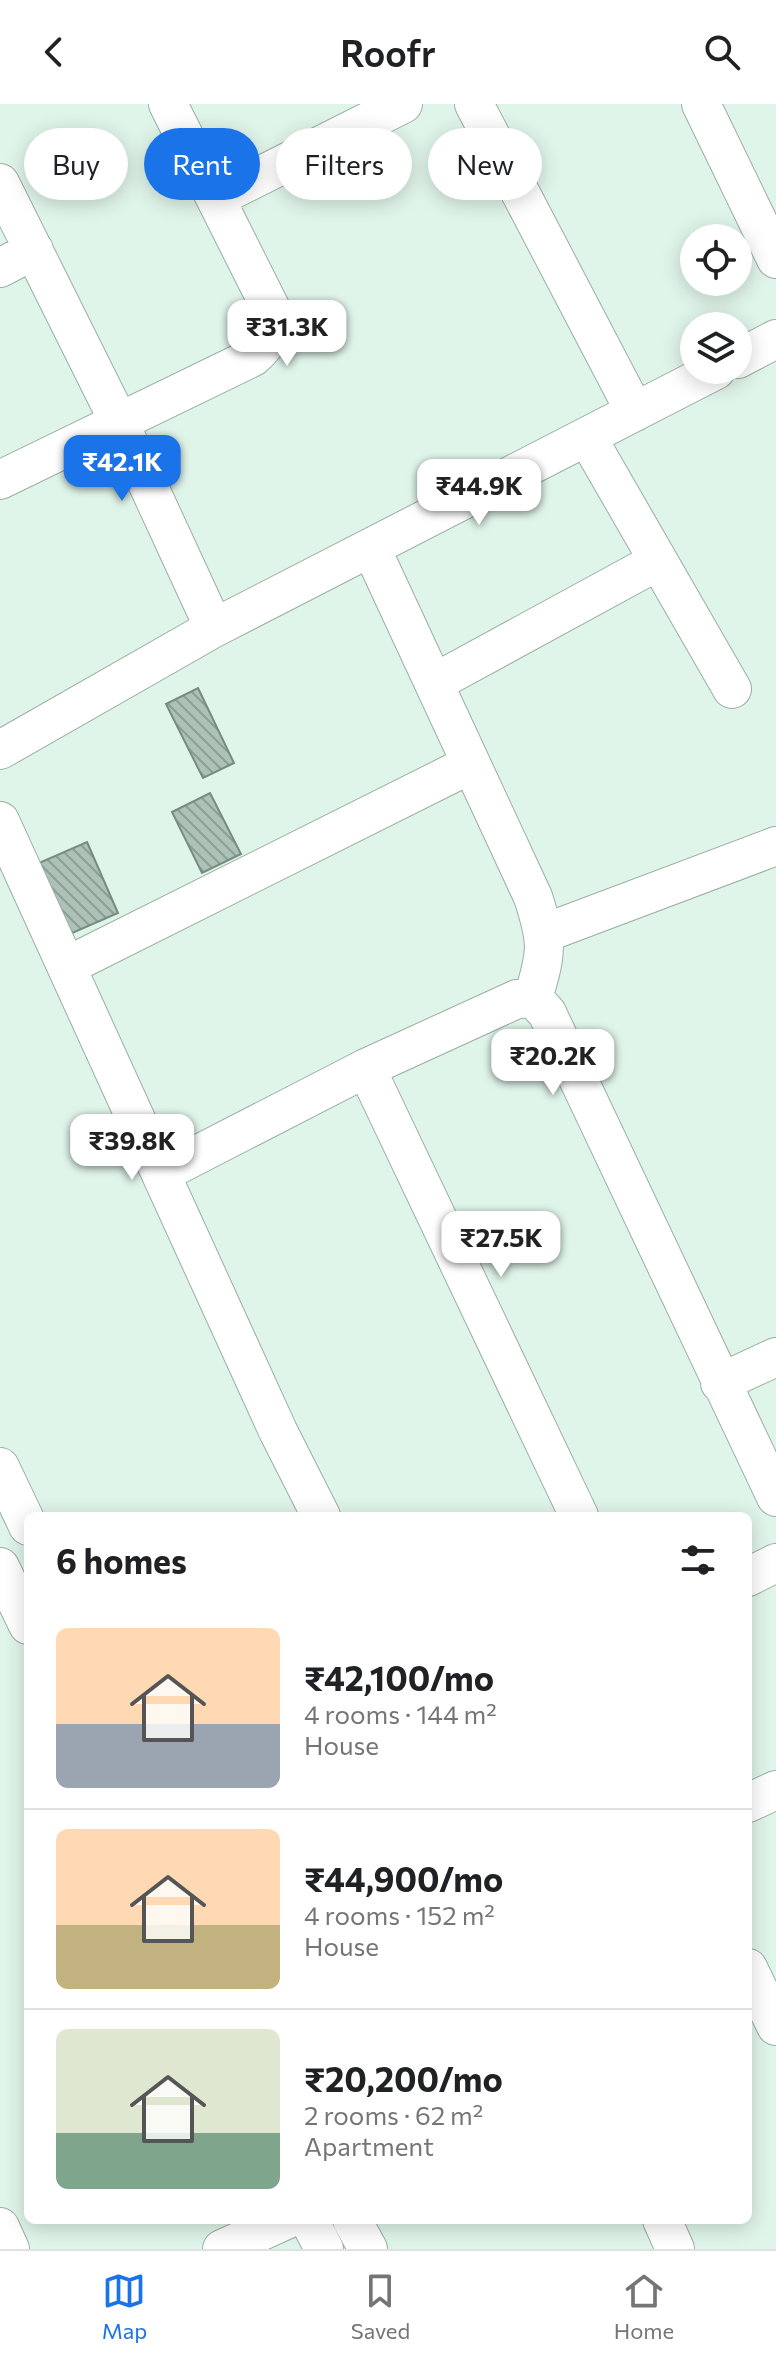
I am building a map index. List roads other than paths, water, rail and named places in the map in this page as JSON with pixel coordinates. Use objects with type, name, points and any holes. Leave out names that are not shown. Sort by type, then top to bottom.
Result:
[{"type":"street","points":[[168,104],[180,128]]},
{"type":"street","points":[[260,176],[403,104]]},
{"type":"street","points":[[474,104],[635,412]]},
{"type":"street","points":[[701,104],[776,259]]},
{"type":"street","points":[[0,183],[119,422],[214,628]]},
{"type":"street","points":[[0,480],[253,357],[268,344],[273,330],[272,311],[217,200]]},
{"type":"street","points":[[0,268],[34,250]]},
{"type":"street","points":[[752,352],[776,339]]},
{"type":"street","points":[[0,750],[214,628],[689,384]]},
{"type":"street","points":[[587,437],[732,689]]},
{"type":"street","points":[[371,548],[533,897],[545,933],[544,963],[533,998]]},
{"type":"street","points":[[434,683],[658,561]]},
{"type":"street","points":[[67,966],[471,764]]},
{"type":"street","points":[[0,821],[278,1431],[319,1512]]},
{"type":"street","points":[[545,933],[776,846]]},
{"type":"street","points":[[162,1173],[366,1068],[517,999],[533,998]]},
{"type":"street","points":[[533,998],[547,1013],[776,1497]]},
{"type":"street","points":[[366,1068],[577,1512]]},
{"type":"street","points":[[720,1383],[776,1357]]},
{"type":"street","points":[[0,1467],[24,1518]]},
{"type":"street","points":[[752,1575],[776,1563]]},
{"type":"street","points":[[0,1567],[24,1617]]},
{"type":"street","points":[[752,1801],[776,1790]]},
{"type":"street","points":[[752,1976],[776,2026]]},
{"type":"street","points":[[222,2249],[277,2224]]},
{"type":"street","points":[[311,2224],[324,2249]]},
{"type":"street","points":[[354,2224],[368,2249]]},
{"type":"street","points":[[664,2224],[675,2249]]},
{"type":"street","points":[[0,2227],[10,2249]]}]
